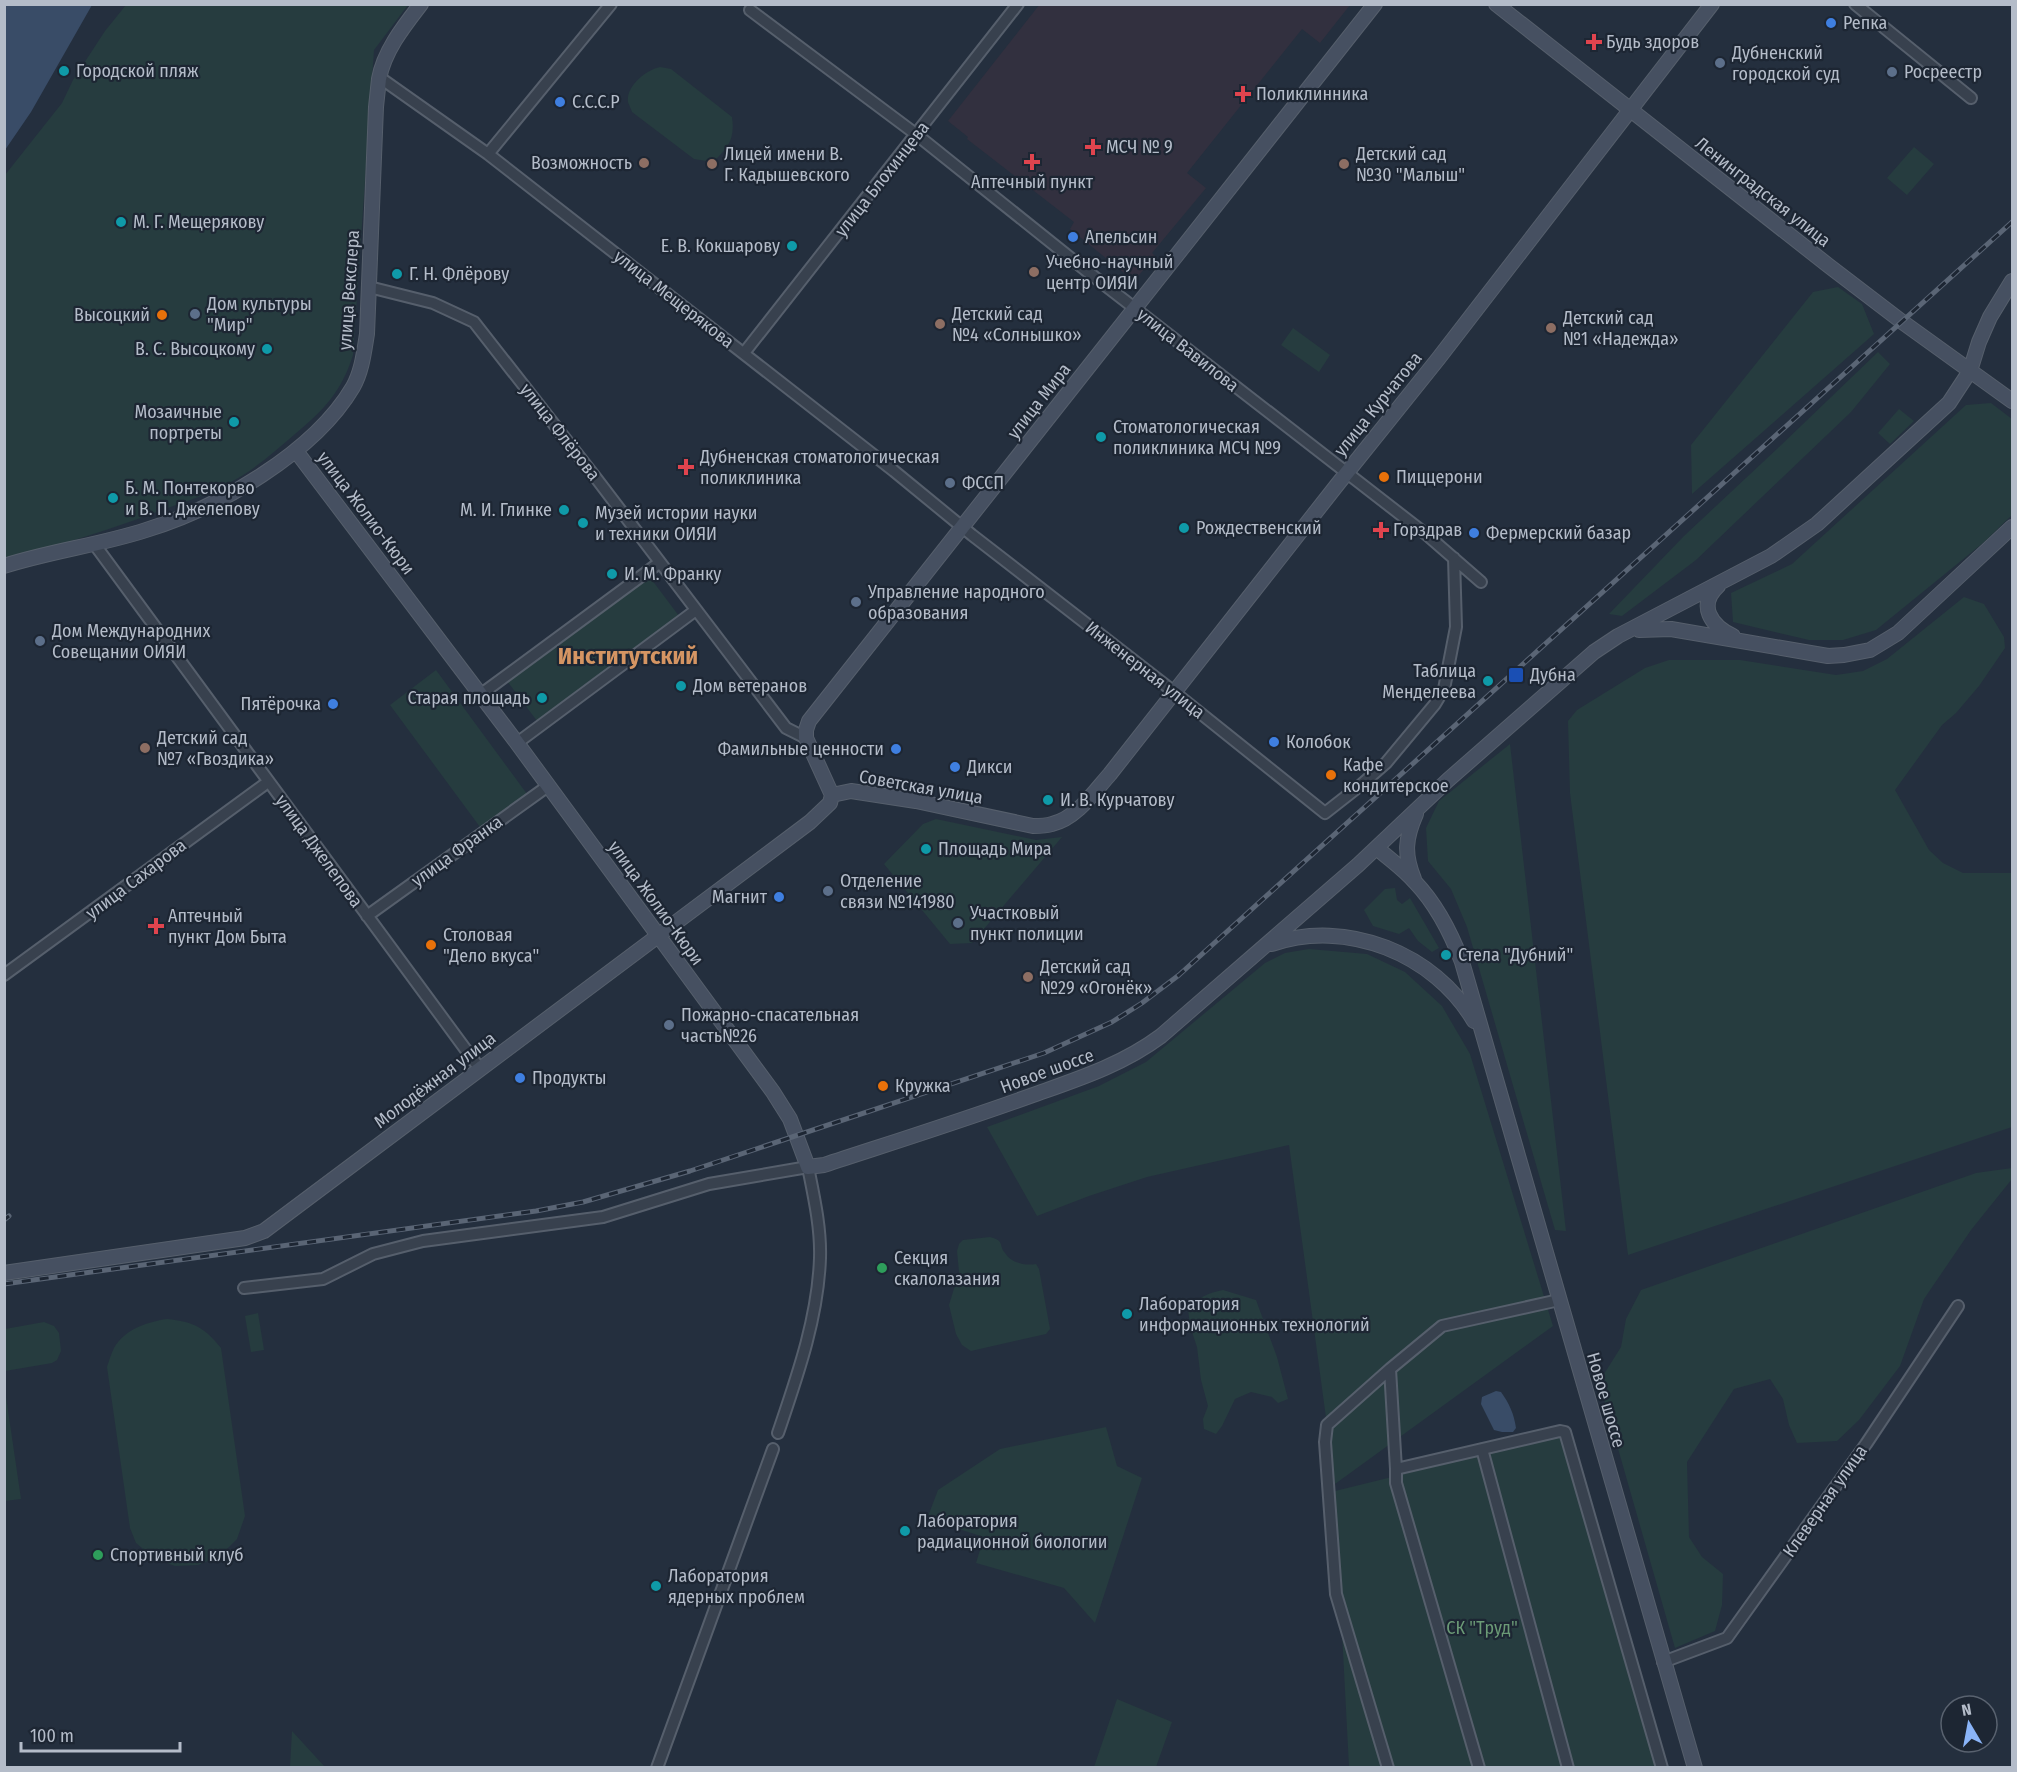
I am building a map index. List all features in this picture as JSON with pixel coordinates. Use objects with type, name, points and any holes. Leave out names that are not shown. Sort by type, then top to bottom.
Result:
[{"type":"main road","name":"улица Векслера","points":[[4,566],[149,530],[189,514],[226,496],[296,451],[340,406],[354,385],[362,365],[367,334],[376,107],[380,77],[386,58],[421,4]]},
{"type":"main road","name":"улица Мира","points":[[806,738],[806,730],[819,708],[964,528],[1134,308],[1375,4]]},
{"type":"main road","name":"Ленинградская улица","points":[[1496,4],[1838,273],[2013,401]]},
{"type":"main road","name":"улица Курчатова","points":[[1065,819],[1080,808],[1110,774],[1438,359],[1713,4]]},
{"type":"main road","points":[[1377,848],[1418,808],[1594,652],[1771,556],[1817,524],[1949,403],[1970,371],[1990,317],[2013,281]]},
{"type":"main road","name":"улица Жолио-Кюри","points":[[296,451],[548,786],[773,1092],[790,1119],[808,1167]]},
{"type":"main road","points":[[1629,632],[1643,629],[1671,629],[1828,656],[1870,650],[1898,633],[2013,527]]},
{"type":"main road","points":[[1719,584],[1711,592],[1708,602],[1712,621],[1719,628],[1752,643]]},
{"type":"main road","name":"Советская улица","points":[[806,738],[832,795],[851,792],[929,804],[1033,826],[1052,824],[1065,819]]},
{"type":"main road","name":"Молодёжная улица","points":[[4,1273],[245,1238],[264,1231],[810,822],[830,803],[832,795]]},
{"type":"main road","name":"Новое шоссе","points":[[1415,881],[1409,866],[1406,845],[1409,829],[1418,808]]},
{"type":"main road","name":"Новое шоссе","points":[[808,1167],[824,1165],[997,1108],[1112,1066],[1161,1036],[1377,848],[1415,881],[1443,920],[1462,962],[1695,1767]]},
{"type":"main road","points":[[1305,912],[1306,920],[1312,930],[1325,936]]},
{"type":"main road","name":"Новое шоссе","points":[[1265,947],[1293,938],[1325,936],[1354,939],[1390,949],[1414,960],[1438,977],[1469,1012],[1484,1041]]},
{"type":"main road","points":[[1438,977],[1451,978],[1457,974],[1462,962]]},
{"type":"street","points":[[488,154],[611,4]]},
{"type":"street","name":"улица Блохинцева","points":[[744,353],[1018,4]]},
{"type":"street","points":[[1856,4],[1971,99]]},
{"type":"street","name":"улица Вавилова","points":[[750,10],[917,135],[1134,308],[1347,472],[1481,582]]},
{"type":"street","name":"улица Мещерякова","points":[[380,77],[488,154],[964,528]]},
{"type":"street","name":"улица Флёрова","points":[[369,287],[433,303],[474,322],[786,728],[806,738]]},
{"type":"street","name":"Инженерная улица","points":[[964,528],[1175,692],[1325,813],[1386,763],[1435,704],[1444,689],[1456,627],[1454,558]]},
{"type":"street","name":"улица Джелепова","points":[[95,545],[480,1070]]},
{"type":"street","points":[[480,695],[659,563]]},
{"type":"street","points":[[516,743],[696,610]]},
{"type":"street","name":"улица Сахарова","points":[[4,975],[268,782]]},
{"type":"street","name":"улица Франка","points":[[367,916],[548,786]]},
{"type":"street","points":[[244,1288],[323,1279],[373,1254],[423,1241],[603,1217],[709,1184],[808,1167]]},
{"type":"street","name":"улица Жолио-Кюри","points":[[778,1433],[803,1353],[819,1279],[819,1235],[808,1167]]},
{"type":"street","points":[[1388,1767],[1336,1594],[1325,1442],[1327,1425],[1442,1326],[1559,1300]]},
{"type":"street","name":"Клеверная улица","points":[[1663,1662],[1727,1638],[1860,1453],[1958,1306]]},
{"type":"street","points":[[1390,1369],[1396,1483],[1479,1767]]},
{"type":"street","points":[[1396,1469],[1560,1431],[1565,1432],[1662,1767]]},
{"type":"street","points":[[657,1767],[773,1449]]},
{"type":"street","points":[[1482,1449],[1568,1767]]},
{"type":"shaded area","name":"МСЧ № 9","points":[[1040,4],[1350,5],[1320,43],[1302,29],[1187,173],[1206,188],[1152,253],[1155,256],[1134,281],[1070,229],[1074,222],[967,139],[968,137],[948,121]]},
{"type":"green space","points":[[126,5],[408,5],[374,50],[353,355],[337,390],[323,408],[271,454],[238,478],[206,494],[126,523],[5,560],[5,175],[62,103],[73,80],[105,31]]},
{"type":"green space","points":[[660,67],[671,69],[732,117],[733,131],[730,142],[713,162],[694,159],[632,112],[628,102],[630,90],[643,75]]},
{"type":"green space","points":[[1914,147],[1934,164],[1907,195],[1887,178]]},
{"type":"green space","points":[[1838,287],[1862,304],[1874,334],[1692,494],[1691,445],[1813,292]]},
{"type":"green space","points":[[1293,328],[1330,355],[1319,372],[1281,345]]},
{"type":"green space","points":[[1878,352],[1890,364],[1851,412],[1696,560],[1622,616],[1609,614],[1684,536]]},
{"type":"green space","points":[[1991,403],[2012,419],[2012,515],[1983,543],[1876,630],[1843,640],[1809,640],[1733,622],[1731,593],[1792,564],[1966,405]]},
{"type":"green space","points":[[1899,409],[1914,421],[1890,444],[1878,433]]},
{"type":"green space","points":[[649,576],[679,616],[537,721],[507,681]]},
{"type":"green space","points":[[1964,597],[1984,604],[2004,637],[2005,648],[1979,686],[1956,713],[1942,725],[1895,790],[1929,850],[1943,863],[1963,873],[2012,873],[2012,1127],[1628,1255],[1570,793],[1568,721],[1577,710],[1645,668],[1669,660],[1740,660],[1836,675],[1863,671],[1887,659]]},
{"type":"green space","points":[[436,670],[527,794],[480,827],[390,705]]},
{"type":"green space","points":[[1510,744],[1566,1231],[1555,1230],[1467,927],[1451,889],[1428,861],[1426,828],[1439,801]]},
{"type":"green space","points":[[936,819],[1036,840],[1062,837],[972,943],[950,944],[884,864],[923,824]]},
{"type":"green space","points":[[1395,888],[1397,900],[1402,904],[1410,898],[1439,948],[1432,952],[1418,941],[1409,928],[1399,934],[1373,926],[1364,910],[1385,889]]},
{"type":"green space","points":[[1309,949],[1367,954],[1405,972],[1442,1006],[1470,1054],[1553,1326],[1335,1484],[1289,1145],[1147,1177],[1037,1216],[987,1127],[1099,1086],[1146,1062],[1265,963],[1285,953]]},
{"type":"green space","points":[[2012,1168],[2012,1179],[1971,1230],[1924,1299],[1900,1366],[1859,1420],[1837,1441],[1797,1443],[1789,1425],[1783,1399],[1770,1379],[1734,1389],[1687,1462],[1689,1537],[1702,1557],[1723,1574],[1722,1605],[1715,1631],[1675,1648],[1599,1382],[1621,1347],[1626,1319],[1641,1290],[1976,1173]]},
{"type":"green space","points":[[990,1237],[999,1241],[1005,1253],[1015,1261],[1027,1265],[1036,1264],[1039,1269],[1050,1329],[1046,1334],[971,1351],[962,1345],[956,1334],[949,1305],[959,1272],[957,1251],[963,1240]]},
{"type":"green space","points":[[1223,1290],[1256,1300],[1277,1357],[1288,1399],[1278,1403],[1272,1397],[1251,1392],[1235,1399],[1216,1434],[1204,1429],[1203,1419],[1208,1406],[1188,1309],[1204,1296]]},
{"type":"green space","points":[[258,1313],[264,1350],[251,1352],[245,1316]]},
{"type":"green space","points":[[167,1319],[184,1322],[204,1330],[221,1348],[245,1516],[237,1539],[220,1556],[198,1565],[175,1566],[155,1559],[136,1543],[130,1528],[107,1367],[114,1348],[130,1331],[144,1324]]},
{"type":"green space","points":[[44,1322],[54,1326],[59,1333],[61,1351],[57,1360],[52,1363],[5,1371],[5,1329]]},
{"type":"green space","points":[[4,1383],[21,1499],[5,1501],[4,1501]]},
{"type":"green space","points":[[1106,1427],[1117,1466],[1142,1478],[1095,1623],[1064,1588],[976,1563],[984,1537],[927,1519],[938,1490],[1000,1449]]},
{"type":"green space","name":"СК \"Труд\"","points":[[1571,1433],[1667,1767],[1349,1767],[1340,1594],[1331,1492]]},
{"type":"green space","points":[[1117,1699],[1172,1722],[1156,1767],[1094,1767]]},
{"type":"green space","points":[[292,1731],[325,1767],[290,1767]]},
{"type":"water","points":[[5,4],[92,5],[31,112],[5,150]]},
{"type":"water","points":[[1496,1391],[1501,1392],[1511,1409],[1516,1428],[1513,1432],[1494,1430],[1481,1404],[1482,1397]]},
{"type":"railway","points":[[4,1284],[536,1211],[583,1202],[690,1171],[1044,1053],[1112,1022],[1179,975],[2012,222]]},
{"type":"railway","points":[[4,1220],[9,1216]]},
{"type":"place","name":"Репка","points":[[1831,23]]},
{"type":"place","name":"Будь здоров","points":[[1594,42]]},
{"type":"place","name":"Дубненский городской суд","points":[[1720,63]]},
{"type":"place","name":"Городской пляж","points":[[64,71]]},
{"type":"place","name":"Росреестр","points":[[1892,72]]},
{"type":"place","name":"Поликлинника","points":[[1243,94]]},
{"type":"place","name":"С.С.С.Р","points":[[560,102]]},
{"type":"place","name":"МСЧ № 9","points":[[1093,147]]},
{"type":"place","name":"Аптечный пункт","points":[[1032,162]]},
{"type":"place","name":"Возможность","points":[[644,163]]},
{"type":"place","name":"Лицей имени В. Г. Кадышевского","points":[[712,164]]},
{"type":"place","name":"Детский сад №30 \"Малыш\"","points":[[1344,164]]},
{"type":"place","name":"М. Г. Мещерякову","points":[[121,222]]},
{"type":"place","name":"Апельсин","points":[[1073,237]]},
{"type":"place","name":"Е. В. Кокшарову","points":[[792,246]]},
{"type":"place","name":"Учебно-научный центр ОИЯИ","points":[[1034,272]]},
{"type":"place","name":"Г. Н. Флёрову","points":[[397,274]]},
{"type":"place","name":"Дом культуры \"Мир\"","points":[[195,314]]},
{"type":"place","name":"Высоцкий","points":[[162,315]]},
{"type":"place","name":"Детский сад №4 «Солнышко»","points":[[940,324]]},
{"type":"place","name":"Детский сад №1 «Надежда»","points":[[1551,328]]},
{"type":"place","name":"В. С. Высоцкому","points":[[267,349]]},
{"type":"place","name":"Мозаичные портреты","points":[[234,422]]},
{"type":"place","name":"Стоматологическая поликлиника МСЧ №9","points":[[1101,437]]},
{"type":"place","name":"Дубненская стоматологическая поликлиника","points":[[686,467]]},
{"type":"place","name":"Пиццерони","points":[[1384,477]]},
{"type":"place","name":"ФССП","points":[[950,483]]},
{"type":"place","name":"Б. М. Понтекорво и В. П. Джелепову","points":[[113,498]]},
{"type":"place","name":"М. И. Глинке","points":[[564,510]]},
{"type":"place","name":"Музей истории науки и техники ОИЯИ","points":[[583,523]]},
{"type":"place","name":"Рождественский","points":[[1184,528]]},
{"type":"place","name":"Горздрав","points":[[1381,530]]},
{"type":"place","name":"Фермерский базар","points":[[1474,533]]},
{"type":"place","name":"И. М. Франку","points":[[612,574]]},
{"type":"place","name":"Управление народного образования","points":[[856,602]]},
{"type":"place","name":"Дом Международних Совещании ОИЯИ","points":[[40,641]]},
{"type":"place","name":"Дубна","points":[[1516,675]]},
{"type":"place","name":"Таблица Менделеева","points":[[1488,681]]},
{"type":"place","name":"Дом ветеранов","points":[[681,686]]},
{"type":"place","name":"Старая площадь","points":[[542,698]]},
{"type":"place","name":"Пятёрочка","points":[[333,704]]},
{"type":"place","name":"Колобок","points":[[1274,742]]},
{"type":"place","name":"Детский сад №7 «Гвоздика»","points":[[145,748]]},
{"type":"place","name":"Фамильные ценности","points":[[896,749]]},
{"type":"place","name":"Дикси","points":[[955,767]]},
{"type":"place","name":"Кафе кондитерское","points":[[1331,775]]},
{"type":"place","name":"И. В. Курчатову","points":[[1048,800]]},
{"type":"place","name":"Площадь Мира","points":[[926,849]]},
{"type":"place","name":"Отделение связи №141980","points":[[828,891]]},
{"type":"place","name":"Магнит","points":[[779,897]]},
{"type":"place","name":"Участковый пункт полиции","points":[[958,923]]},
{"type":"place","name":"Аптечный пункт Дом Быта","points":[[156,926]]},
{"type":"place","name":"Столовая \"Дело вкуса\"","points":[[431,945]]},
{"type":"place","name":"Стела \"Дубний\"","points":[[1446,955]]},
{"type":"place","name":"Детский сад №29 «Огонёк»","points":[[1028,977]]},
{"type":"place","name":"Пожарно-спасательная часть№26","points":[[669,1025]]},
{"type":"place","name":"Продукты","points":[[520,1078]]},
{"type":"place","name":"Кружка","points":[[883,1086]]},
{"type":"place","name":"Секция скалолазания","points":[[882,1268]]},
{"type":"place","name":"Лаборатория информационных технологий","points":[[1127,1314]]},
{"type":"place","name":"Лаборатория радиационной биологии","points":[[905,1531]]},
{"type":"place","name":"Спортивный клуб","points":[[98,1555]]},
{"type":"place","name":"Лаборатория ядерных проблем","points":[[656,1586]]},
{"type":"district","name":"Институтский","points":[[628,656]]}]
